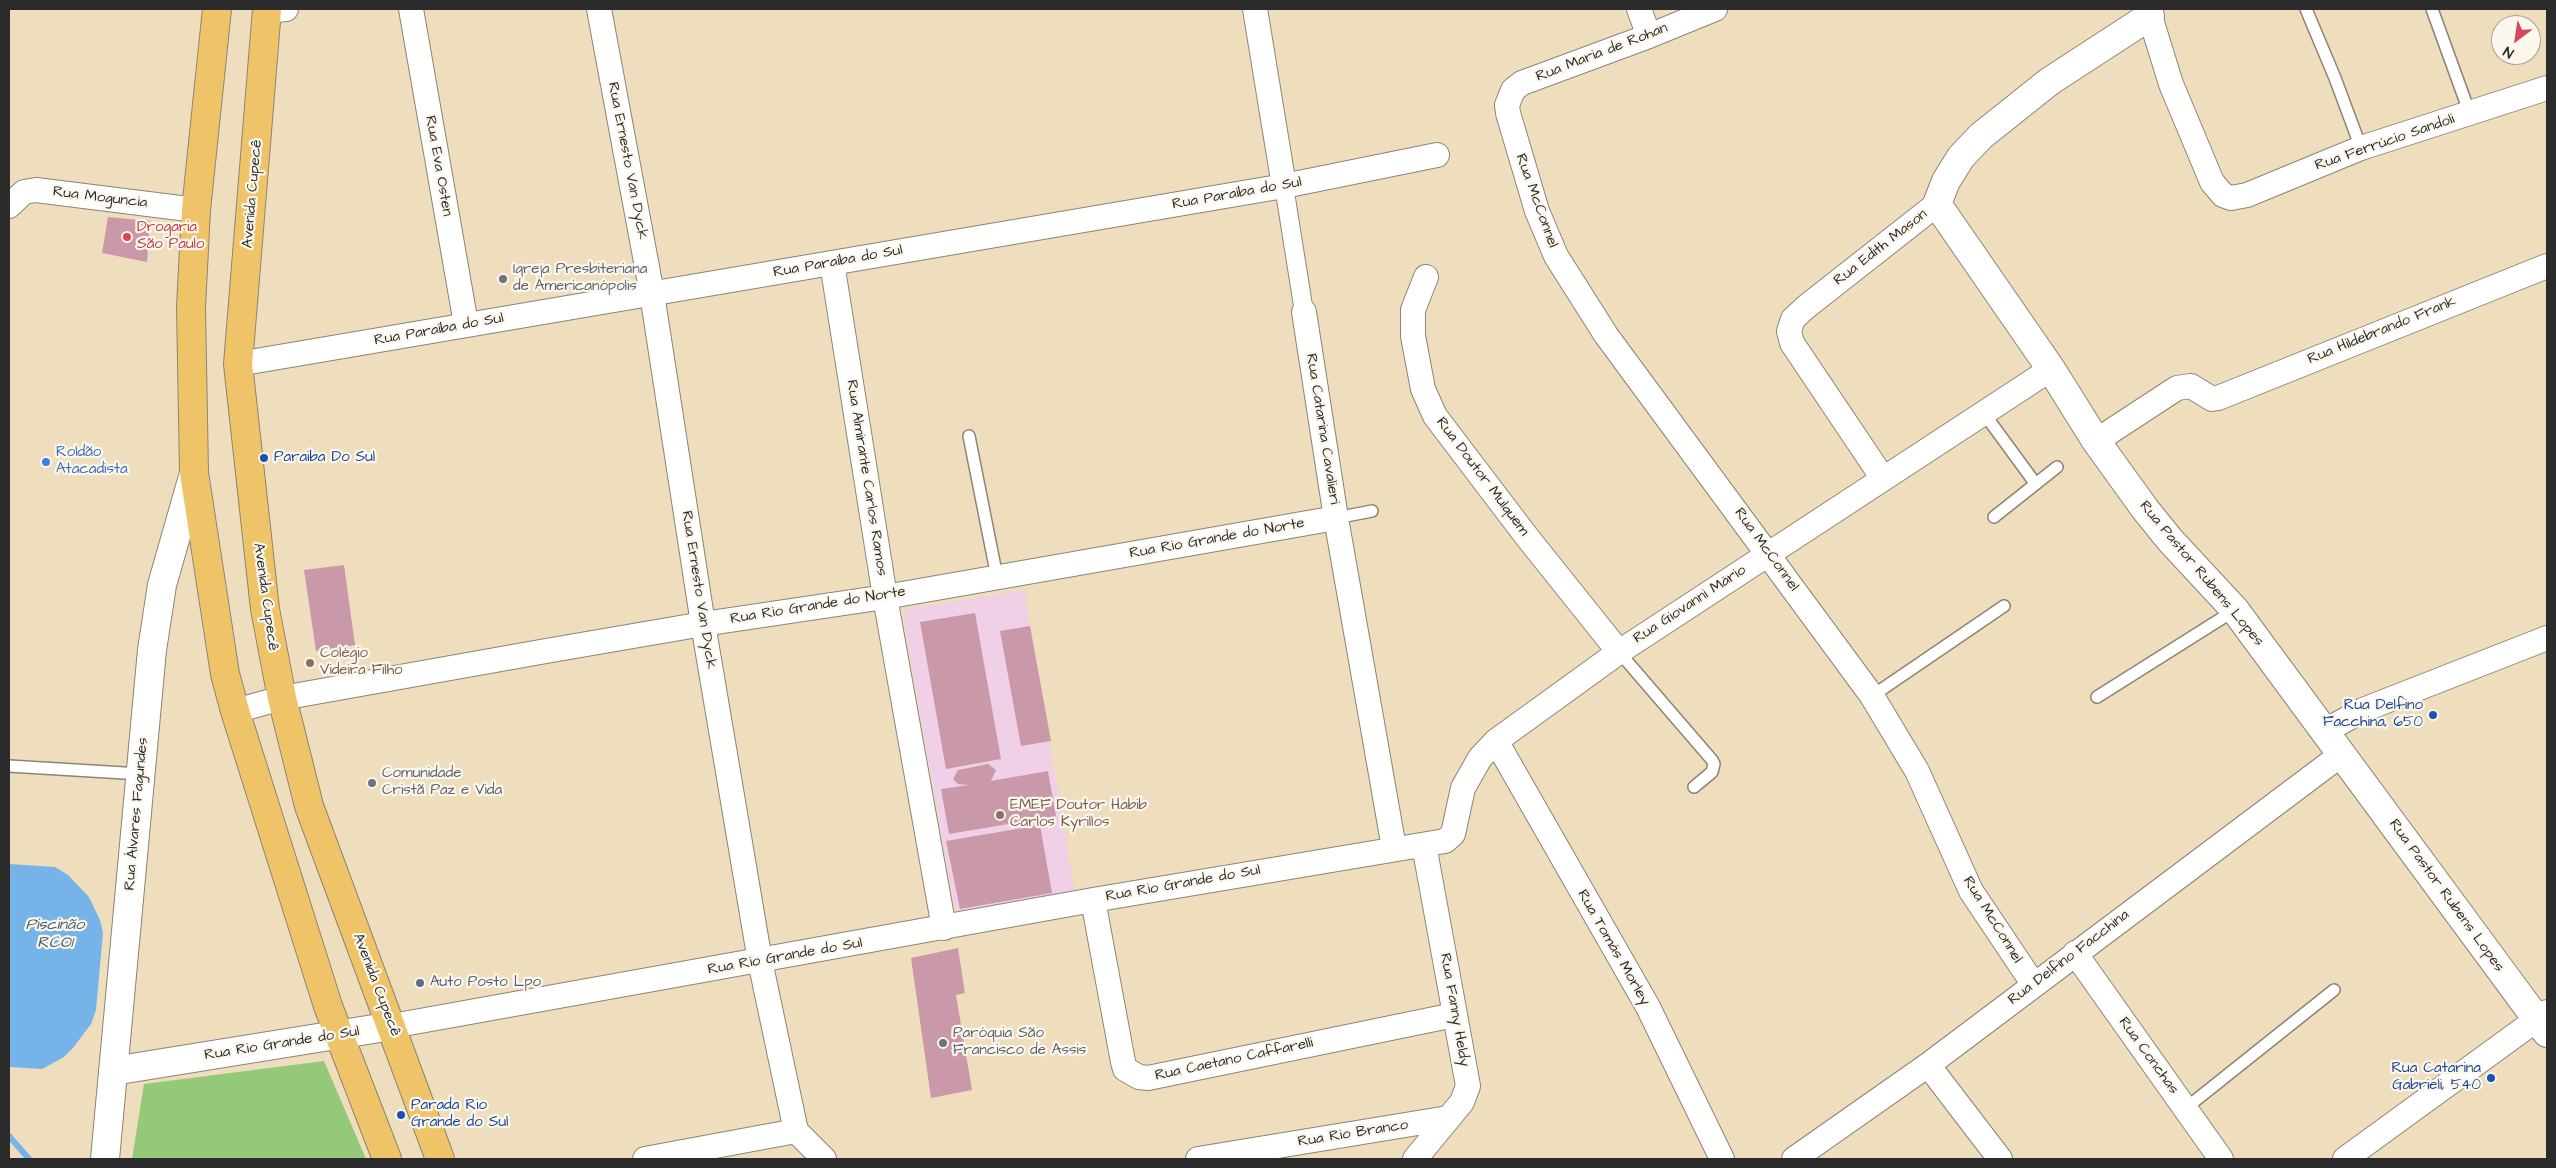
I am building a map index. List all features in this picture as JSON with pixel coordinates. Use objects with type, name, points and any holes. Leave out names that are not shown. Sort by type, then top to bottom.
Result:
[{"type":"main road","points":[[217,9],[196,210],[191,307],[194,473],[225,674],[339,1036],[387,1159]]},
{"type":"main road","name":"Avenida Cupecê","points":[[274,9],[238,364],[265,609],[282,698],[309,806],[440,1159]]},
{"type":"street","name":"Rua Eva Osten","points":[[410,9],[466,324]]},
{"type":"street","name":"Rua Ernesto Van Dyck","points":[[599,9],[652,294],[703,624],[760,961],[796,1131]]},
{"type":"street","points":[[1639,9],[1649,36]]},
{"type":"street","name":"Rua Maria de Rohan","points":[[1508,113],[1509,98],[1522,83],[1649,36],[1715,9]]},
{"type":"street","name":"Rua Catarina Cavalieri","points":[[1261,10],[1284,186],[1336,518],[1394,848]]},
{"type":"street","name":"Rua Ferrúcio Sandoli","points":[[2149,12],[2171,84],[2212,182],[2223,195],[2231,198],[2247,195],[2361,148],[2547,88]]},
{"type":"street","name":"Rua Edith Mason","points":[[1882,477],[1792,343],[1789,331],[1793,319],[1937,204],[1946,181],[1961,157],[2002,117],[2149,12]]},
{"type":"street","name":"Rua McConnel","points":[[1508,113],[1537,211],[1556,256],[1606,335],[1769,553],[1872,696],[1918,771],[1971,891],[2034,986]]},
{"type":"street","name":"Rua Paraíba do Sul","points":[[238,364],[1284,186],[1437,156]]},
{"type":"street","name":"Rua Moguncia","points":[[9,206],[24,192],[36,190],[196,210]]},
{"type":"street","name":"Rua Pastor Rubens Lopes","points":[[1937,204],[2050,369],[2096,441],[2170,540],[2234,610],[2544,1021]]},
{"type":"street","name":"Rua Almirante Carlos Ramos","points":[[832,263],[885,597],[944,928]]},
{"type":"street","name":"Rua Hildebrando Frank","points":[[2096,441],[2177,388],[2191,386],[2212,399],[2218,398],[2547,266]]},
{"type":"street","name":"Rua Doutor Mulquem","points":[[1426,278],[1413,310],[1412,336],[1423,389],[1435,416],[1527,537],[1619,652]]},
{"type":"street","name":"Rua Giovanni Mário","points":[[1453,834],[1463,788],[1480,758],[1496,741],[1619,652],[1882,477],[2050,369]]},
{"type":"street","name":"Rua Álvares Fagundes","points":[[105,1159],[152,650],[162,585],[194,473]]},
{"type":"street","name":"Rua Rio Grande do Norte","points":[[236,711],[282,698],[703,624],[885,597],[1336,518]]},
{"type":"street","points":[[2325,731],[2363,710],[2547,638]]},
{"type":"street","name":"Rua Tomás Morley","points":[[1496,741],[1648,1006],[1722,1159]]},
{"type":"street","name":"Rua Delfino Facchina","points":[[1794,1159],[1928,1065],[2342,754]]},
{"type":"street","name":"Rua Rio Grande do Sul","points":[[113,1071],[339,1036],[1093,900],[1394,848],[1424,845],[1445,841],[1453,834]]},
{"type":"street","name":"Rua Fanny Heldy","points":[[1415,1159],[1462,1102],[1468,1086],[1424,845]]},
{"type":"street","name":"Rua Caetano Caffarelli","points":[[1093,900],[1123,1062],[1125,1069],[1139,1077],[1148,1078],[1454,1014]]},
{"type":"street","name":"Rua Conchas","points":[[2075,954],[2222,1159]]},
{"type":"street","points":[[2345,1159],[2544,1021]]},
{"type":"street","points":[[1928,1065],[2000,1159]]},
{"type":"street","name":"Rua Rio Branco","points":[[1198,1159],[1448,1118]]},
{"type":"street","points":[[646,1159],[749,1150],[796,1131],[824,1159]]},
{"type":"lane","points":[[2306,9],[2336,78],[2361,148]]},
{"type":"lane","points":[[2432,9],[2470,114]]},
{"type":"lane","points":[[1983,412],[2035,483]]},
{"type":"lane","points":[[969,436],[996,577]]},
{"type":"lane","points":[[1994,517],[2035,483],[2057,468]]},
{"type":"lane","name":"Rua Rio Grande do Norte","points":[[1336,518],[1372,511]]},
{"type":"lane","points":[[1872,696],[2004,606]]},
{"type":"lane","points":[[2097,697],[2234,610]]},
{"type":"lane","points":[[1619,652],[1712,760],[1714,764],[1712,772],[1694,787]]},
{"type":"lane","points":[[9,766],[141,774]]},
{"type":"lane","points":[[2186,1108],[2334,990]]},
{"type":"shaded area","name":"EMEF Doutor Habib Carlos Kyrillos","points":[[1024,590],[1075,893],[960,912],[954,905],[903,618],[905,611],[908,609]]},
{"type":"green space","points":[[324,1061],[366,1159],[132,1159],[144,1084]]},
{"type":"water","name":"Piscinão RCO1","points":[[9,864],[55,867],[68,875],[89,897],[100,920],[103,933],[96,1010],[91,1024],[64,1057],[42,1069],[9,1067]]},
{"type":"building","name":"Drogaria São Paulo","points":[[108,217],[150,221],[147,262],[102,253]]},
{"type":"building","points":[[344,565],[355,645],[316,651],[304,570]]},
{"type":"building","points":[[975,613],[1001,759],[946,769],[920,622]]},
{"type":"building","points":[[1030,626],[1051,741],[1021,746],[1000,631]]},
{"type":"building","points":[[988,764],[996,770],[991,781],[1048,771],[1056,816],[949,834],[941,789],[969,785],[958,784],[953,779],[958,770]]},
{"type":"building","points":[[1040,825],[1052,893],[960,909],[946,841]]},
{"type":"building","name":"Paróquia São Francisco de Assis","points":[[958,948],[965,993],[956,995],[972,1090],[931,1098],[911,958]]},
{"type":"waterway","points":[[9,1136],[29,1159]]},
{"type":"place","name":"Drogaria São Paulo","points":[[127,237]]},
{"type":"place","name":"Igreja Presbiteriana de Americanópolis","points":[[503,279]]},
{"type":"place","name":"Paraiba Do Sul","points":[[264,458]]},
{"type":"place","name":"Roldão Atacadista","points":[[46,462]]},
{"type":"place","name":"Colégio Videira Filho","points":[[310,663]]},
{"type":"place","name":"Rua Delfino Facchina, 650","points":[[2433,715]]},
{"type":"place","name":"Comunidade Cristã Paz e Vida","points":[[372,783]]},
{"type":"place","name":"EMEF Doutor Habib Carlos Kyrillos","points":[[1000,815]]},
{"type":"place","name":"Auto Posto Lpo","points":[[420,983]]},
{"type":"place","name":"Paróquia São Francisco de Assis","points":[[943,1043]]},
{"type":"place","name":"Rua Catarina Gabrieli, 540","points":[[2491,1078]]},
{"type":"place","name":"Parada Rio Grande do Sul","points":[[401,1115]]}]
